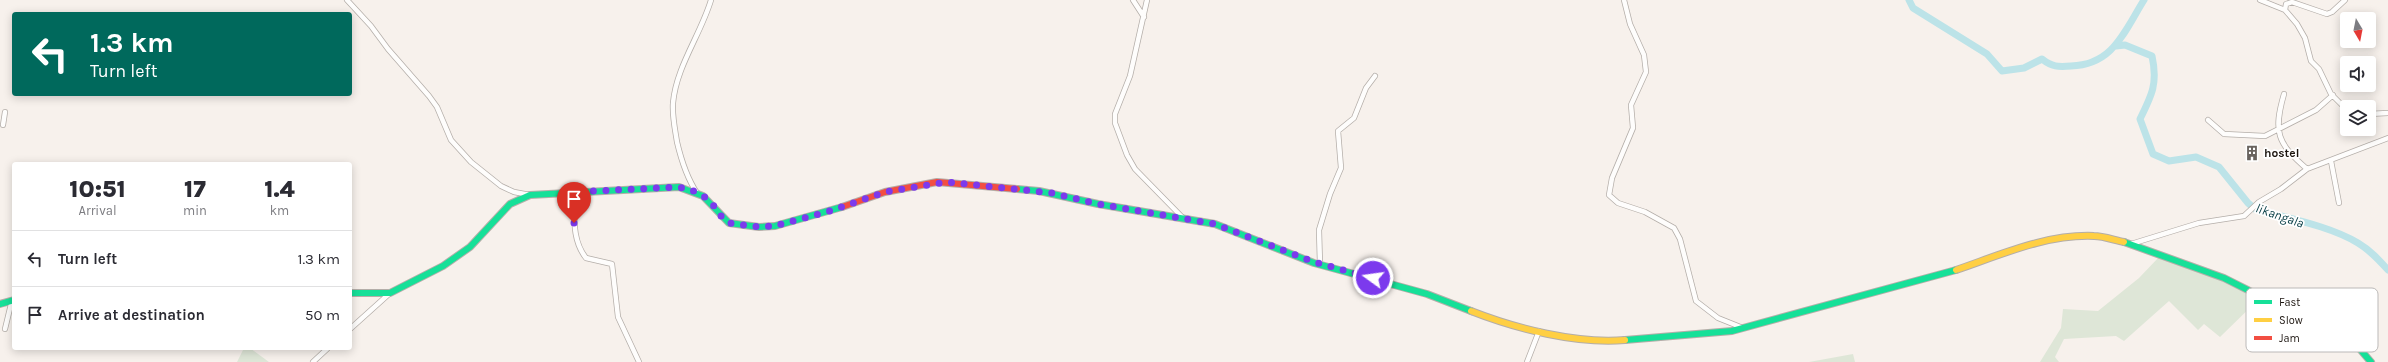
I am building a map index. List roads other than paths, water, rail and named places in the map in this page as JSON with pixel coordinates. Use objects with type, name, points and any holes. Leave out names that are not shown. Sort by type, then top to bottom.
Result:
[{"type":"street","points":[[346,0],[371,26],[388,49],[433,101],[451,140],[471,162],[501,186],[514,192],[530,195],[667,186],[689,189],[710,202],[724,220],[729,223],[759,227],[795,221],[885,192],[942,182],[1039,191],[1118,208],[1182,217],[1222,226],[1320,264],[1449,301],[1492,319],[1539,331],[1600,342],[1718,334],[1842,300],[1937,277],[2016,249],[2044,241],[2089,236],[2131,244],[2219,276],[2246,288]]},
{"type":"street","points":[[697,193],[680,152],[673,117],[673,101],[684,65],[711,0]]},
{"type":"street","points":[[1133,0],[1144,17]]},
{"type":"street","points":[[1147,0],[1130,76],[1115,114],[1116,127],[1135,169],[1182,217]]},
{"type":"street","points":[[1624,0],[1630,24],[1644,55],[1646,72],[1631,105],[1633,128],[1612,178],[1609,195],[1618,203],[1645,212],[1674,228],[1680,239],[1696,301],[1718,318],[1744,328]]},
{"type":"street","points":[[2260,0],[2285,10],[2300,29],[2305,38],[2311,61],[2319,69],[2333,96],[2340,103]]},
{"type":"street","points":[[2285,10],[2286,4],[2292,2],[2327,14],[2332,12],[2345,0]]},
{"type":"street","points":[[1320,264],[1320,230],[1330,194],[1341,168],[1338,131],[1354,118],[1366,88],[1375,76]]},
{"type":"street","points":[[2284,94],[2277,118],[2279,130],[2287,149],[2307,169]]},
{"type":"street","points":[[2208,120],[2224,134],[2265,136],[2316,110],[2333,96]]},
{"type":"street","points":[[3,124],[6,112]]},
{"type":"street","points":[[2376,114],[2388,113]]},
{"type":"street","points":[[2131,244],[2199,223],[2244,216],[2307,169],[2388,138]]},
{"type":"street","points":[[2331,161],[2339,203]]},
{"type":"street","points":[[574,192],[574,223],[578,242],[586,258],[612,264],[618,317],[640,362]]},
{"type":"street","points":[[352,327],[390,293],[451,261],[470,247],[510,204],[530,195]]},
{"type":"street","points":[[352,293],[390,293]]},
{"type":"street","points":[[0,304],[12,300]]},
{"type":"street","points":[[5,329],[12,304]]},
{"type":"street","points":[[1527,362],[1539,331]]},
{"type":"street","points":[[313,362],[326,350]]},
{"type":"street","points":[[2363,352],[2371,362]]},
{"type":"waterway","points":[[1909,0],[1913,8],[1987,54],[2002,71],[2024,68],[2042,59],[2055,66],[2071,66],[2097,60],[2116,45],[2144,0]]},
{"type":"waterway","name":"likangala","points":[[2116,46],[2125,45],[2152,56],[2154,65],[2153,89],[2140,119],[2153,154],[2169,161],[2196,157],[2219,167],[2248,203],[2255,209],[2322,227],[2347,237],[2366,249],[2388,270]]},
{"type":"place","name":"hostel","points":[[2252,153]]}]
